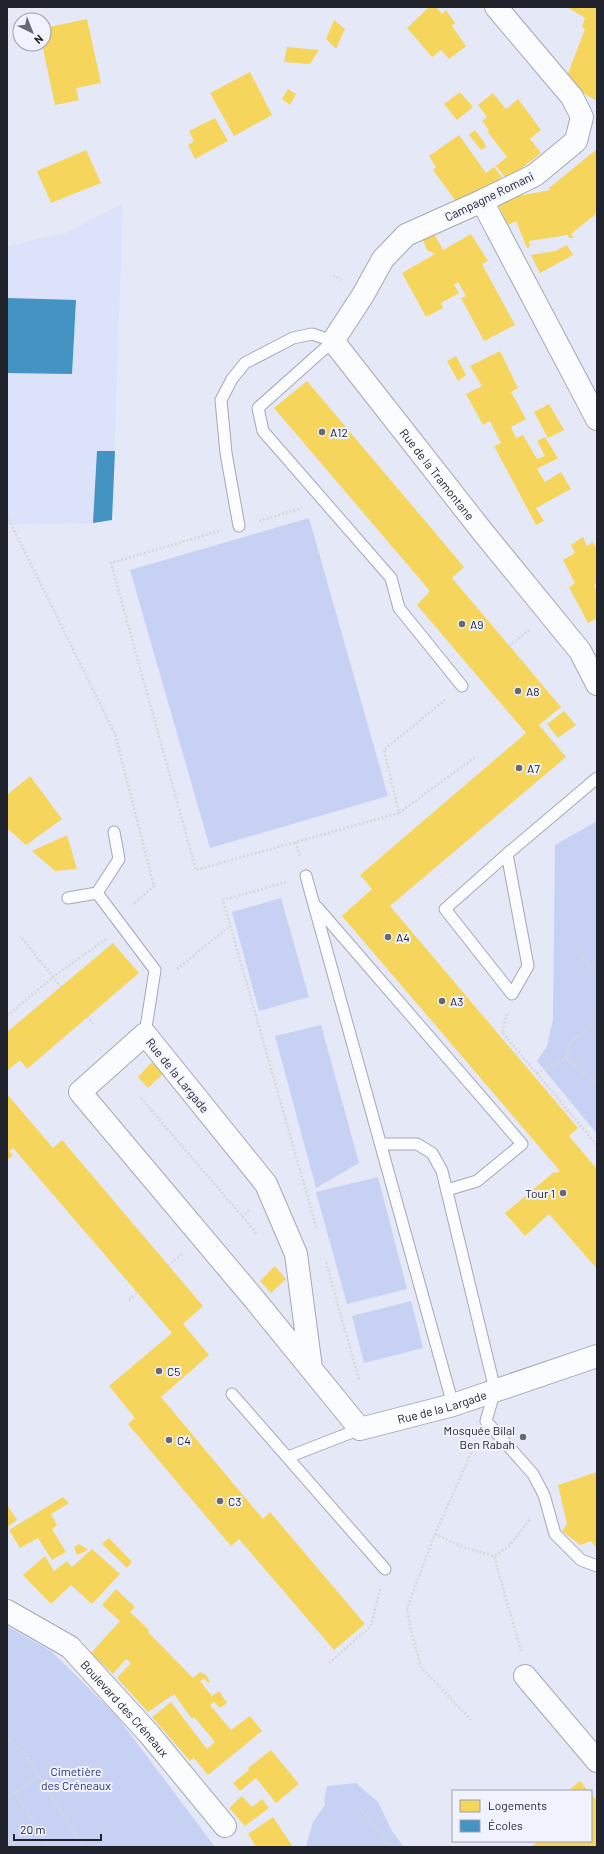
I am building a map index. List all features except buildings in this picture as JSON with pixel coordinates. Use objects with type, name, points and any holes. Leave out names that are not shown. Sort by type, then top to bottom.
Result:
[{"type":"street","name":"Campagne Romani","points":[[333,341],[363,295],[383,259],[406,235],[482,201],[534,175],[576,141],[582,117],[572,97],[496,7]]},
{"type":"street","points":[[482,201],[597,419]]},
{"type":"street","name":"Rue de la Tramontane","points":[[333,341],[482,531],[580,651],[597,684]]},
{"type":"street","name":"Rue de la Largade","points":[[311,1368],[296,1254],[266,1184],[145,1034],[80,1092],[311,1368],[360,1429],[452,1405],[597,1356]]},
{"type":"street","name":"Boulevard des Créneaux","points":[[7,1611],[70,1647],[150,1735],[225,1826]]},
{"type":"street","points":[[525,1676],[597,1761]]},
{"type":"lane","points":[[239,526],[226,453],[221,400],[228,386],[245,363],[293,338],[312,334],[333,341],[258,408],[263,431],[391,578],[399,608],[462,686]]},
{"type":"lane","points":[[507,854],[528,966],[512,994],[445,909],[507,854],[597,778]]},
{"type":"lane","points":[[68,898],[97,893],[119,859],[114,832]]},
{"type":"lane","points":[[306,876],[452,1405]]},
{"type":"lane","points":[[97,893],[155,970],[145,1034]]},
{"type":"lane","points":[[314,903],[522,1144],[477,1181],[447,1190]]},
{"type":"lane","points":[[381,1144],[417,1144],[432,1153],[442,1171],[495,1390],[486,1421],[533,1474],[544,1495],[555,1534],[580,1560],[597,1566]]},
{"type":"lane","points":[[232,1394],[385,1569]]},
{"type":"lane","points":[[288,1457],[360,1429]]},
{"type":"path","points":[[274,517],[323,500]]},
{"type":"path","points":[[7,516],[115,734],[154,886],[116,919]]},
{"type":"path","points":[[239,526],[111,563],[196,870],[399,813],[475,757]]},
{"type":"path","points":[[399,813],[384,750],[462,686]]},
{"type":"path","points":[[306,876],[223,900],[317,1233]]},
{"type":"path","points":[[177,969],[230,926]]},
{"type":"path","points":[[20,936],[61,987]]},
{"type":"path","points":[[7,1016],[53,977],[101,944]]},
{"type":"path","points":[[578,952],[597,975]]},
{"type":"path","points":[[87,1017],[93,1024]]},
{"type":"path","points":[[566,1058],[569,1044],[597,1020]]},
{"type":"path","points":[[502,1032],[597,1145]]},
{"type":"path","points":[[537,1072],[566,1058]]},
{"type":"path","points":[[566,1058],[597,1084]]},
{"type":"path","points":[[141,1098],[261,1239]]},
{"type":"path","points":[[324,1255],[359,1380]]},
{"type":"path","points":[[130,1300],[137,1293]]},
{"type":"path","points":[[468,1457],[409,1600],[407,1616],[417,1657],[421,1667],[471,1720]]},
{"type":"path","points":[[435,1534],[465,1548],[494,1556],[509,1546],[529,1521]]},
{"type":"path","points":[[494,1556],[520,1645]]},
{"type":"path","points":[[328,1663],[371,1626],[385,1569]]},
{"type":"path","points":[[7,1738],[26,1755],[83,1847]]},
{"type":"path","points":[[7,1798],[40,1776]]},
{"type":"path","points":[[15,1793],[50,1847]]},
{"type":"path","points":[[360,1808],[391,1847]]},
{"type":"path","points":[[7,1835],[15,1847]]},
{"type":"shaded area","points":[[123,203],[112,520],[93,523],[7,525],[7,246],[66,233]]},
{"type":"green space","points":[[309,518],[388,796],[210,848],[130,570]]},
{"type":"green space","points":[[597,821],[597,1134],[537,1061],[547,1046],[553,1019],[555,845]]},
{"type":"green space","points":[[281,898],[309,997],[259,1011],[232,912]]},
{"type":"green space","points":[[321,1025],[359,1163],[316,1188],[275,1036]]},
{"type":"green space","points":[[378,1177],[407,1289],[347,1304],[316,1192]]},
{"type":"green space","points":[[411,1301],[423,1348],[364,1363],[352,1316]]},
{"type":"green space","name":"Cimetière des Créneaux","points":[[7,1626],[51,1651],[116,1715],[215,1847],[7,1847]]},
{"type":"green space","points":[[356,1783],[378,1802],[392,1831],[404,1847],[306,1847],[313,1822],[325,1805],[324,1801],[327,1786]]},
{"type":"place","name":"A12","points":[[322,432]]},
{"type":"place","name":"A9","points":[[462,624]]},
{"type":"place","name":"A8","points":[[518,691]]},
{"type":"place","name":"A7","points":[[519,768]]},
{"type":"place","name":"A4","points":[[388,937]]},
{"type":"place","name":"A3","points":[[442,1001]]},
{"type":"place","name":"Tour 1","points":[[563,1193]]},
{"type":"place","name":"C5","points":[[159,1371]]},
{"type":"place","name":"Mosquée Bilal Ben Rabah","points":[[523,1437]]},
{"type":"place","name":"C4","points":[[169,1440]]},
{"type":"place","name":"C3","points":[[220,1501]]}]
